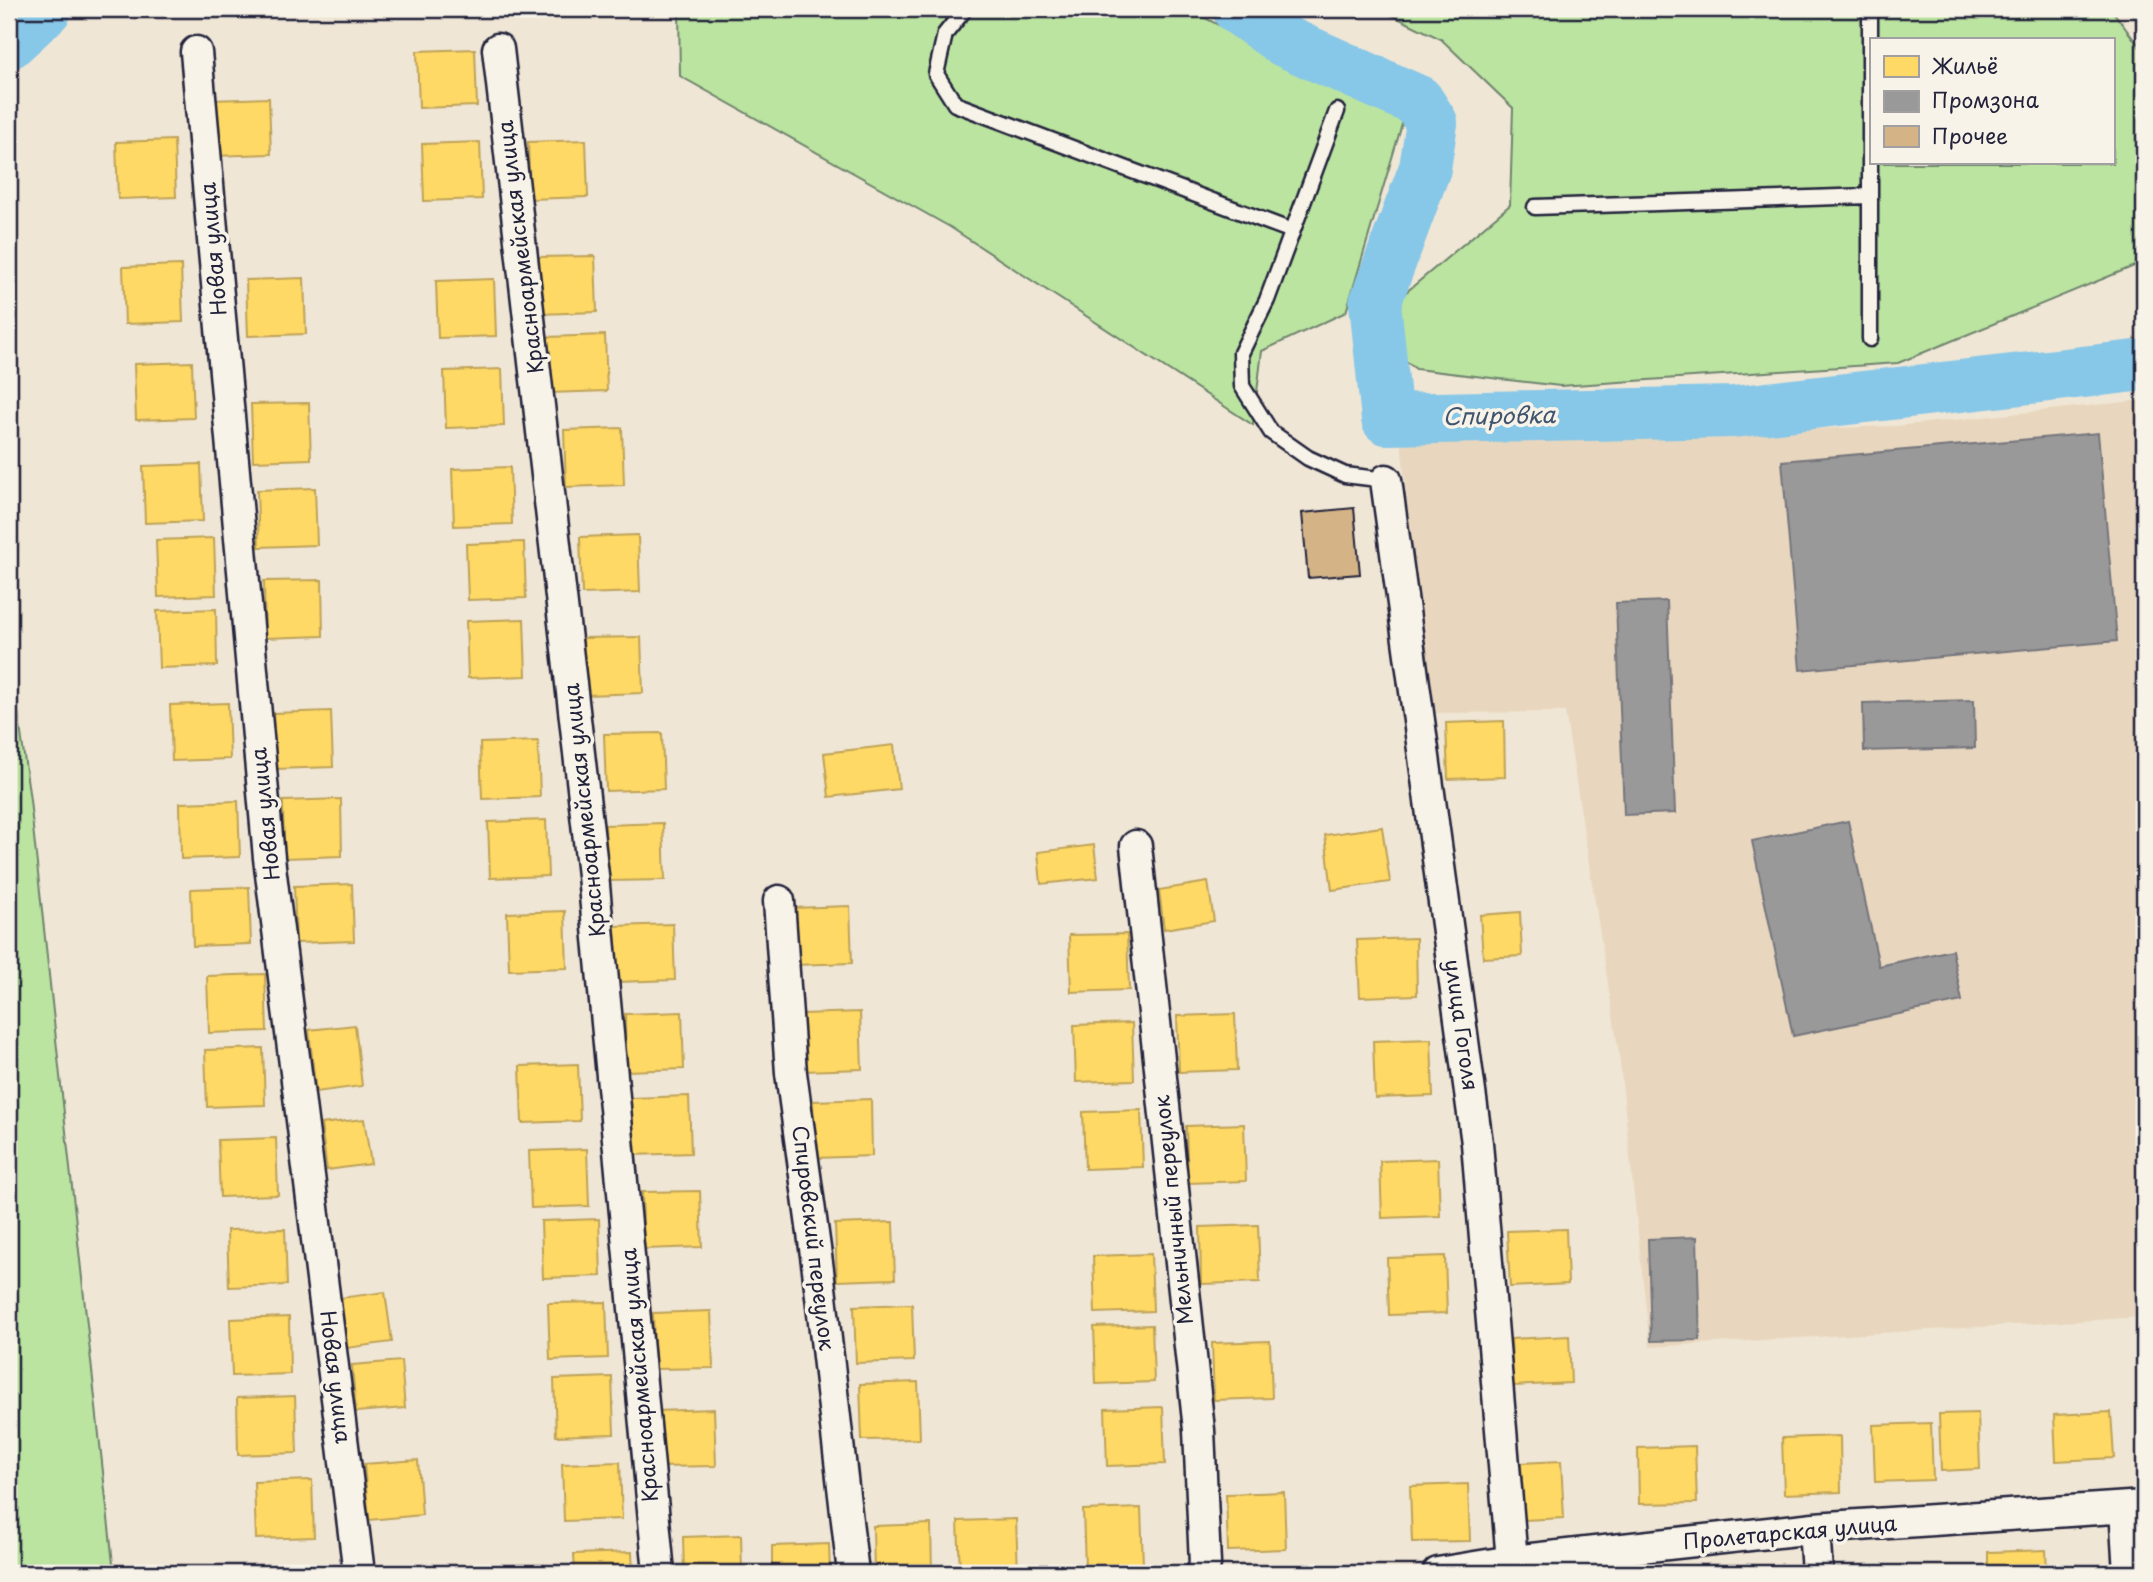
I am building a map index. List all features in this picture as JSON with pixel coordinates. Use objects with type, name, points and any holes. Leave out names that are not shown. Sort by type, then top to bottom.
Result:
[{"type":"street","name":"Красноармейская улица","points":[[498,49],[593,875],[659,1573]]},
{"type":"street","name":"Новая улица","points":[[196,52],[269,858],[359,1573]]},
{"type":"street","name":"улица Гоголя","points":[[1386,480],[1477,1143],[1513,1567]]},
{"type":"street","name":"Мельничный переулок","points":[[1136,846],[1199,1430],[1205,1564],[1202,1573]]},
{"type":"street","name":"Спировский переулок","points":[[779,901],[791,1073],[818,1270],[853,1573]]},
{"type":"street","name":"Пролетарская улица","points":[[1438,1573],[1513,1567],[1814,1528],[2135,1507]]},
{"type":"street","points":[[2129,1573],[2135,1507]]},
{"type":"street","points":[[1814,1528],[1818,1573]]},
{"type":"lane","points":[[965,9],[945,34],[936,74],[955,104],[1292,231]]},
{"type":"lane","points":[[1870,9],[1870,339]]},
{"type":"lane","points":[[1337,111],[1267,300],[1241,353],[1242,386],[1271,432],[1308,458],[1345,475],[1386,480]]},
{"type":"lane","points":[[1535,207],[1870,196]]},
{"type":"shaded area","points":[[2144,400],[2144,1317],[1650,1347],[1619,1054],[1565,712],[1429,713],[1401,442],[1896,426]]},
{"type":"green space","points":[[679,9],[1188,9],[1403,121],[1346,312],[1262,351],[1253,425],[950,227],[680,76]]},
{"type":"green space","points":[[1379,9],[2111,9],[2144,53],[2144,262],[1898,363],[1560,386],[1416,369],[1387,347],[1386,309],[1510,205],[1513,108],[1441,39]]},
{"type":"green space","points":[[9,644],[30,800],[114,1573],[9,1573]]},
{"type":"building: Жильё","points":[[475,49],[477,106],[419,108],[417,51]]},
{"type":"building: Жильё","points":[[269,98],[271,154],[213,156],[211,100]]},
{"type":"building: Жильё","points":[[174,140],[176,197],[118,199],[116,142]]},
{"type":"building: Жильё","points":[[586,140],[588,197],[530,199],[528,142]]},
{"type":"building: Жильё","points":[[480,142],[482,199],[424,201],[422,144]]},
{"type":"building: Жильё","points":[[595,256],[597,312],[539,314],[537,257]]},
{"type":"building: Жильё","points":[[181,265],[183,322],[125,324],[123,267]]},
{"type":"building: Жильё","points":[[304,278],[306,334],[248,336],[246,280]]},
{"type":"building: Жильё","points":[[494,279],[496,336],[438,338],[436,281]]},
{"type":"building: Жильё","points":[[605,335],[607,391],[549,393],[547,337]]},
{"type":"building: Жильё","points":[[192,362],[194,418],[136,420],[134,364]]},
{"type":"building: Жильё","points":[[502,369],[504,426],[446,428],[444,371]]},
{"type":"building: Жильё","points":[[309,403],[311,459],[253,461],[251,404]]},
{"type":"building: Жильё","points":[[622,428],[624,485],[566,487],[564,430]]},
{"type":"building: Жильё","points":[[201,464],[203,521],[145,523],[143,466]]},
{"type":"building: Жильё","points":[[510,467],[512,524],[454,526],[452,469]]},
{"type":"building: Жильё","points":[[315,488],[317,545],[259,547],[257,490]]},
{"type":"building: Жильё","points":[[638,535],[640,592],[582,594],[580,537]]},
{"type":"building: Жильё","points":[[214,538],[216,595],[158,597],[156,540]]},
{"type":"building: Жильё","points":[[524,542],[526,598],[468,600],[466,544]]},
{"type":"building: Жильё","points":[[322,580],[323,636],[265,638],[264,581]]},
{"type":"building: Жильё","points":[[216,609],[217,666],[159,668],[157,611]]},
{"type":"building: Жильё","points":[[524,619],[526,676],[468,678],[466,621]]},
{"type":"building: Жильё","points":[[641,637],[643,693],[585,695],[583,638]]},
{"type":"building: Жильё","points":[[228,703],[230,759],[172,761],[170,705]]},
{"type":"building: Жильё","points":[[331,711],[333,767],[275,769],[273,713]]},
{"type":"building: Жильё","points":[[1504,721],[1505,777],[1448,779],[1446,723]]},
{"type":"building: Жильё","points":[[662,733],[664,789],[606,791],[604,734]]},
{"type":"building: Жильё","points":[[538,741],[540,797],[482,799],[480,743]]},
{"type":"building: Жильё","points":[[894,745],[899,789],[829,797],[824,753]]},
{"type":"building: Жильё","points":[[341,799],[342,856],[284,858],[283,801]]},
{"type":"building: Жильё","points":[[238,801],[240,857],[181,859],[180,803]]},
{"type":"building: Жильё","points":[[546,820],[548,876],[490,878],[488,822]]},
{"type":"building: Жильё","points":[[663,823],[665,880],[607,881],[605,825]]},
{"type":"building: Жильё","points":[[1382,827],[1390,882],[1332,890],[1325,835]]},
{"type":"building: Жильё","points":[[1094,845],[1098,878],[1041,884],[1038,852]]},
{"type":"building: Жильё","points":[[1208,882],[1214,921],[1164,929],[1159,890]]},
{"type":"building: Жильё","points":[[352,884],[354,941],[296,943],[294,886]]},
{"type":"building: Жильё","points":[[249,887],[251,944],[193,946],[191,889]]},
{"type":"building: Жильё","points":[[850,906],[852,963],[794,965],[792,908]]},
{"type":"building: Жильё","points":[[565,911],[567,968],[509,970],[507,913]]},
{"type":"building: Жильё","points":[[1520,912],[1522,956],[1483,958],[1480,915]]},
{"type":"building: Жильё","points":[[673,924],[675,980],[617,982],[615,926]]},
{"type":"building: Жильё","points":[[1127,934],[1129,990],[1071,992],[1069,935]]},
{"type":"building: Жильё","points":[[1416,938],[1417,995],[1360,997],[1357,940]]},
{"type":"building: Жильё","points":[[265,974],[267,1031],[209,1033],[207,976]]},
{"type":"building: Жильё","points":[[682,1012],[684,1069],[626,1071],[625,1014]]},
{"type":"building: Жильё","points":[[860,1012],[862,1069],[803,1071],[802,1014]]},
{"type":"building: Жильё","points":[[1235,1014],[1237,1070],[1179,1072],[1177,1016]]},
{"type":"building: Жильё","points":[[1132,1023],[1134,1080],[1076,1082],[1074,1025]]},
{"type":"building: Жильё","points":[[355,1025],[362,1086],[316,1092],[309,1030]]},
{"type":"building: Жильё","points":[[1431,1039],[1433,1096],[1375,1098],[1373,1041]]},
{"type":"building: Жильё","points":[[263,1048],[265,1105],[207,1107],[205,1050]]},
{"type":"building: Жильё","points":[[578,1064],[580,1121],[522,1123],[520,1066]]},
{"type":"building: Жильё","points":[[689,1096],[691,1153],[633,1155],[631,1098]]},
{"type":"building: Жильё","points":[[871,1099],[872,1156],[815,1158],[813,1101]]},
{"type":"building: Жильё","points":[[1141,1110],[1143,1167],[1085,1169],[1083,1112]]},
{"type":"building: Жильё","points":[[364,1119],[371,1164],[327,1170],[321,1124]]},
{"type":"building: Жильё","points":[[1244,1124],[1246,1181],[1188,1183],[1186,1126]]},
{"type":"building: Жильё","points":[[276,1138],[278,1195],[220,1197],[218,1140]]},
{"type":"building: Жильё","points":[[587,1149],[589,1206],[531,1208],[529,1151]]},
{"type":"building: Жильё","points":[[1438,1159],[1440,1216],[1382,1218],[1380,1161]]},
{"type":"building: Жильё","points":[[700,1191],[702,1247],[644,1249],[642,1192]]},
{"type":"building: Жильё","points":[[599,1219],[601,1276],[543,1278],[541,1221]]},
{"type":"building: Жильё","points":[[893,1222],[895,1279],[837,1281],[835,1224]]},
{"type":"building: Жильё","points":[[1258,1225],[1260,1282],[1201,1284],[1200,1227]]},
{"type":"building: Жильё","points":[[285,1229],[287,1285],[229,1287],[227,1230]]},
{"type":"building: Жильё","points":[[1566,1229],[1568,1284],[1510,1287],[1507,1231]]},
{"type":"building: Жильё","points":[[1151,1254],[1153,1311],[1095,1313],[1093,1256]]},
{"type":"building: Жильё","points":[[1445,1256],[1447,1313],[1389,1315],[1387,1258]]},
{"type":"building: Жильё","points":[[385,1292],[392,1342],[347,1348],[340,1298]]},
{"type":"building: Жильё","points":[[606,1302],[608,1358],[550,1360],[548,1303]]},
{"type":"building: Жильё","points":[[912,1304],[914,1361],[856,1363],[854,1306]]},
{"type":"building: Жильё","points":[[711,1311],[713,1368],[655,1369],[653,1313]]},
{"type":"building: Жильё","points":[[289,1317],[290,1374],[232,1376],[230,1319]]},
{"type":"building: Жильё","points":[[1152,1325],[1154,1382],[1096,1384],[1094,1327]]},
{"type":"building: Жильё","points":[[1569,1336],[1571,1383],[1513,1386],[1511,1339]]},
{"type":"building: Жильё","points":[[1270,1341],[1272,1398],[1214,1400],[1212,1343]]},
{"type":"building: Жильё","points":[[401,1361],[405,1408],[356,1412],[352,1365]]},
{"type":"building: Жильё","points":[[612,1377],[614,1434],[556,1436],[554,1379]]},
{"type":"building: Жильё","points":[[918,1382],[920,1439],[862,1440],[860,1384]]},
{"type":"building: Жильё","points":[[295,1396],[297,1453],[238,1455],[237,1398]]},
{"type":"building: Жильё","points":[[1163,1407],[1165,1464],[1107,1466],[1105,1409]]},
{"type":"building: Жильё","points":[[714,1409],[716,1466],[658,1467],[656,1411]]},
{"type":"building: Жильё","points":[[2111,1412],[2114,1458],[2056,1461],[2054,1415]]},
{"type":"building: Жильё","points":[[1978,1413],[1980,1469],[1941,1471],[1939,1414]]},
{"type":"building: Жильё","points":[[1931,1423],[1933,1480],[1875,1482],[1873,1425]]},
{"type":"building: Жильё","points":[[1840,1436],[1841,1492],[1784,1494],[1782,1438]]},
{"type":"building: Жильё","points":[[1695,1446],[1697,1503],[1639,1504],[1638,1448]]},
{"type":"building: Жильё","points":[[418,1460],[422,1515],[369,1520],[364,1464]]},
{"type":"building: Жильё","points":[[1561,1461],[1564,1518],[1524,1520],[1521,1463]]},
{"type":"building: Жильё","points":[[620,1462],[622,1519],[564,1521],[562,1464]]},
{"type":"building: Жильё","points":[[312,1480],[314,1537],[256,1539],[254,1482]]},
{"type":"building: Жильё","points":[[1468,1484],[1470,1541],[1412,1542],[1410,1486]]},
{"type":"building: Жильё","points":[[1284,1492],[1286,1549],[1228,1551],[1226,1494]]},
{"type":"building: Жильё","points":[[1141,1508],[1143,1565],[1085,1567],[1083,1510]]},
{"type":"building: Жильё","points":[[1016,1519],[1018,1573],[960,1573],[958,1521]]},
{"type":"building: Жильё","points":[[931,1524],[932,1573],[874,1573],[873,1526]]},
{"type":"building: Жильё","points":[[741,1535],[742,1573],[684,1573],[683,1537]]},
{"type":"building: Жильё","points":[[829,1544],[830,1573],[772,1573],[772,1546]]},
{"type":"building: Жильё","points":[[2046,1550],[2047,1573],[1988,1573],[1988,1552]]},
{"type":"building: Жильё","points":[[632,1552],[633,1573],[575,1573],[574,1554]]},
{"type":"building: Жильё","points":[[326,1570],[327,1573],[268,1573],[268,1572]]},
{"type":"building: Промзона","points":[[2098,433],[2117,641],[1800,670],[1782,461]]},
{"type":"building: Промзона","points":[[1667,601],[1675,813],[1624,815],[1616,603]]},
{"type":"building: Промзона","points":[[1974,700],[1975,748],[1864,751],[1863,703]]},
{"type":"building: Промзона","points":[[1848,821],[1879,966],[1952,950],[1962,1001],[1793,1036],[1752,841]]},
{"type":"building: Промзона","points":[[1697,1237],[1700,1340],[1651,1341],[1648,1239]]},
{"type":"building: Прочее","points":[[1354,508],[1360,574],[1308,578],[1302,513]]},
{"type":"waterway","name":"Спировка","points":[[9,43],[46,9]]},
{"type":"waterway","name":"Спировка","points":[[1238,9],[1284,41],[1418,101],[1432,123],[1425,168],[1375,303],[1387,419],[1733,412],[2144,365]]}]
